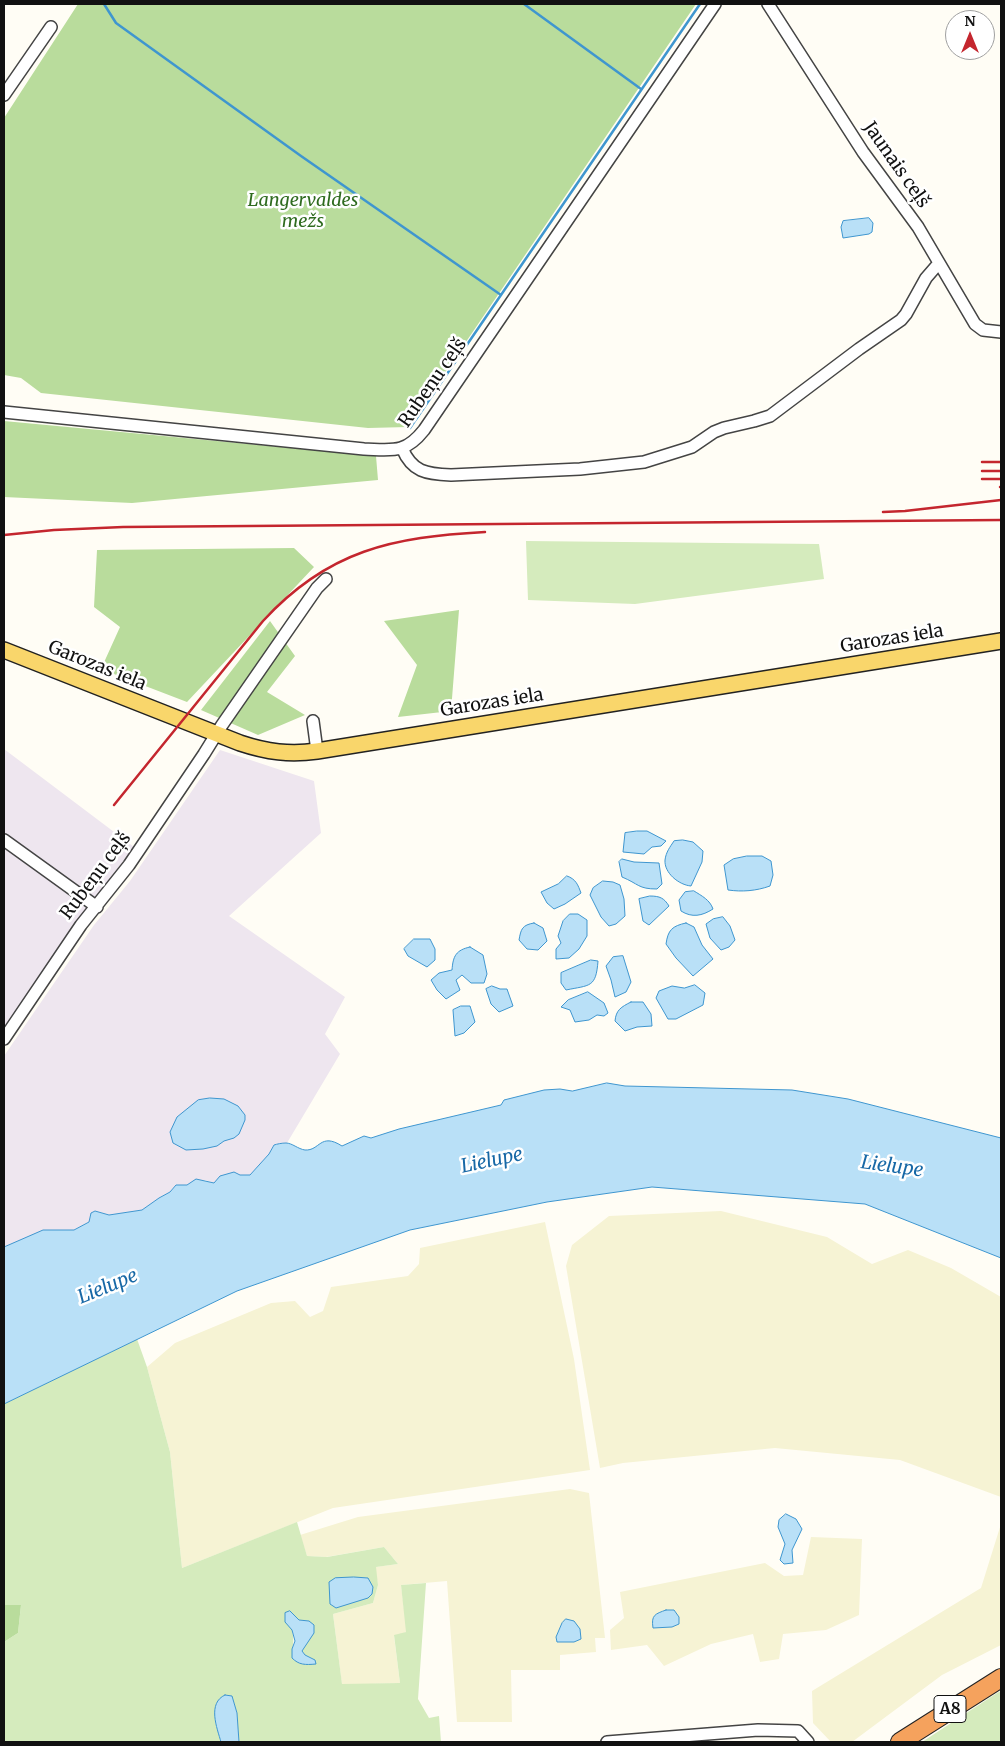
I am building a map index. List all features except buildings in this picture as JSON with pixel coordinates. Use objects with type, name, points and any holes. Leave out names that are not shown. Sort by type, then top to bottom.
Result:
[{"type":"highway","name":"A8","points":[[900,1742],[1001,1678]]},
{"type":"main road","name":"Garozas iela","points":[[4,650],[240,744],[270,752],[288,754],[318,751],[1001,641]]},
{"type":"street","name":"Rubeņu ceļš","points":[[4,412],[364,449],[389,450],[406,447],[415,441],[424,430],[715,4]]},
{"type":"street","name":"Jaunais ceļš","points":[[768,4],[863,152],[918,227],[975,324],[983,330],[1001,332]]},
{"type":"street","points":[[4,95],[51,27]]},
{"type":"street","points":[[402,448],[407,460],[421,471],[435,475],[450,475],[580,469],[644,462],[692,446],[714,432],[770,416],[859,348],[900,320],[906,314],[926,278],[939,263]]},
{"type":"street","name":"Rubeņu ceļš","points":[[4,1039],[82,925],[129,865],[216,734],[317,588],[326,579]]},
{"type":"street","points":[[313,721],[318,751]]},
{"type":"street","points":[[4,840],[97,907]]},
{"type":"street","points":[[608,1742],[758,1730],[798,1731],[808,1742]]},
{"type":"shaded area","points":[[4,749],[134,847],[51,958],[4,1028]]},
{"type":"shaded area","points":[[220,750],[314,781],[321,833],[229,916],[345,997],[325,1034],[340,1054],[287,1143],[274,1145],[269,1154],[250,1175],[240,1175],[214,1183],[205,1180],[187,1185],[176,1185],[170,1192],[142,1210],[109,1215],[95,1211],[91,1213],[89,1222],[74,1230],[54,1230],[4,1247],[4,1056],[94,925],[130,881]]},
{"type":"shaded area","points":[[721,1211],[827,1237],[872,1264],[908,1250],[951,1268],[1001,1297],[1001,1497],[900,1460],[775,1448],[623,1463],[600,1468],[566,1266],[572,1245],[609,1216]]},
{"type":"shaded area","points":[[545,1222],[574,1359],[590,1470],[333,1508],[182,1568],[170,1452],[147,1367],[175,1343],[271,1303],[295,1301],[310,1317],[323,1311],[331,1287],[408,1276],[419,1264],[420,1248]]},
{"type":"shaded area","points":[[570,1489],[589,1493],[605,1638],[595,1638],[596,1652],[560,1655],[560,1670],[511,1670],[512,1722],[457,1722],[447,1581],[401,1585],[407,1632],[394,1636],[400,1683],[342,1685],[333,1614],[373,1603],[378,1585],[375,1567],[398,1564],[384,1547],[326,1557],[307,1556],[300,1535],[358,1517]]},
{"type":"shaded area","points":[[1001,1524],[1001,1645],[942,1675],[852,1742],[831,1742],[813,1723],[812,1691],[981,1588]]},
{"type":"shaded area","points":[[811,1537],[862,1539],[859,1615],[826,1630],[783,1634],[779,1659],[760,1662],[753,1634],[711,1644],[664,1666],[647,1645],[611,1650],[610,1630],[624,1618],[620,1592],[765,1563],[784,1576],[803,1575]]},
{"type":"green space","name":"Langervaldes mežs","points":[[78,4],[696,4],[408,427],[368,428],[41,393],[21,378],[4,375],[4,118]]},
{"type":"green space","points":[[4,421],[376,456],[378,480],[132,503],[4,497]]},
{"type":"green space","points":[[526,541],[819,544],[824,579],[635,604],[528,600]]},
{"type":"green space","points":[[294,548],[314,567],[187,702],[101,669],[120,627],[94,607],[97,550]]},
{"type":"green space","points":[[459,610],[451,711],[398,717],[417,665],[384,621]]},
{"type":"green space","points":[[270,621],[295,656],[267,692],[305,715],[258,735],[201,710]]},
{"type":"green space","points":[[137,1339],[147,1367],[170,1452],[182,1568],[297,1522],[307,1556],[327,1557],[384,1547],[398,1564],[376,1567],[378,1585],[373,1603],[333,1614],[342,1684],[400,1683],[394,1635],[406,1632],[401,1585],[426,1583],[418,1699],[429,1718],[439,1716],[441,1742],[239,1742],[237,1713],[232,1697],[225,1695],[215,1721],[221,1742],[4,1742],[4,1642],[18,1633],[21,1605],[4,1605],[4,1404]],"holes":[[[299,1620],[309,1621],[307,1643],[302,1651],[305,1655],[315,1660],[292,1658],[292,1630]]]},
{"type":"green space","points":[[4,1605],[21,1605],[18,1633],[4,1642]]},
{"type":"green space","points":[[1001,1691],[1001,1742],[922,1742],[997,1693]]},
{"type":"water","points":[[869,218],[873,223],[872,232],[843,238],[841,227],[843,221]]},
{"type":"water","points":[[647,831],[666,841],[661,846],[652,847],[644,854],[623,852],[625,833]]},
{"type":"water","points":[[674,841],[693,842],[703,851],[702,862],[691,886],[673,878],[665,865],[666,854]]},
{"type":"water","points":[[747,856],[762,856],[771,861],[773,875],[770,886],[749,891],[728,890],[724,865],[733,859]]},
{"type":"water","points":[[622,859],[634,862],[659,863],[662,884],[657,889],[646,888],[622,877],[619,862]]},
{"type":"water","points":[[567,876],[575,881],[581,893],[554,909],[547,903],[541,892],[558,884]]},
{"type":"water","points":[[603,881],[620,885],[624,899],[625,916],[616,924],[609,926],[601,917],[590,895],[593,888]]},
{"type":"water","points":[[694,891],[708,901],[713,909],[697,915],[689,915],[681,911],[679,900],[685,892]]},
{"type":"water","points":[[650,896],[661,898],[669,906],[649,925],[643,921],[639,899]]},
{"type":"water","points":[[570,914],[578,914],[587,920],[587,936],[579,949],[569,958],[556,959],[556,949],[561,943],[558,936],[563,921]]},
{"type":"water","points":[[723,917],[730,926],[735,940],[729,947],[721,950],[710,938],[706,924],[713,919]]},
{"type":"water","points":[[534,923],[543,928],[547,941],[538,950],[527,949],[519,940],[523,928]]},
{"type":"water","points":[[686,923],[694,927],[702,945],[713,959],[693,976],[666,944],[672,929]]},
{"type":"water","points":[[414,939],[430,939],[435,949],[435,960],[427,967],[408,956],[404,949]]},
{"type":"water","points":[[470,947],[483,955],[487,974],[484,983],[471,983],[462,975],[456,980],[460,990],[446,999],[431,980],[439,973],[452,970],[456,954]]},
{"type":"water","points":[[623,956],[631,982],[626,992],[615,997],[606,966],[613,957]]},
{"type":"water","points":[[591,960],[598,961],[596,976],[593,981],[586,986],[566,990],[561,983],[561,973]]},
{"type":"water","points":[[695,985],[705,993],[703,1005],[676,1019],[668,1019],[656,998],[659,991],[672,986],[684,988]]},
{"type":"water","points":[[492,986],[507,989],[513,1006],[499,1012],[491,1004],[486,989]]},
{"type":"water","points":[[588,992],[604,1003],[608,1013],[604,1016],[597,1015],[589,1020],[575,1022],[570,1010],[561,1007],[568,1000]]},
{"type":"water","points":[[631,1002],[643,1002],[651,1014],[652,1026],[637,1027],[625,1031],[615,1021],[620,1009]]},
{"type":"water","points":[[461,1006],[470,1006],[475,1022],[464,1033],[455,1036],[453,1010]]},
{"type":"water","name":"Lielupe","points":[[607,1083],[625,1086],[792,1090],[848,1099],[1001,1138],[1001,1258],[865,1204],[652,1187],[547,1202],[410,1230],[237,1291],[4,1404],[4,1247],[43,1230],[74,1230],[89,1222],[91,1213],[95,1211],[109,1215],[142,1210],[170,1192],[176,1185],[187,1185],[196,1179],[214,1183],[220,1176],[234,1172],[240,1175],[250,1175],[269,1154],[274,1145],[288,1143],[305,1150],[310,1150],[325,1141],[329,1141],[342,1146],[364,1136],[371,1138],[399,1129],[501,1105],[504,1100],[544,1090],[560,1089],[572,1091]]},
{"type":"water","points":[[210,1098],[224,1099],[238,1106],[245,1115],[245,1120],[239,1134],[217,1146],[203,1149],[186,1150],[173,1143],[170,1132],[177,1117],[198,1100]]},
{"type":"water","points":[[786,1514],[796,1519],[802,1529],[792,1550],[793,1563],[784,1564],[780,1560],[785,1544],[778,1527],[779,1520]]},
{"type":"water","points":[[335,1578],[368,1578],[373,1587],[372,1594],[368,1598],[336,1608],[330,1604],[329,1582]]},
{"type":"water","points":[[666,1610],[674,1610],[679,1617],[679,1624],[672,1627],[653,1628],[653,1618]]},
{"type":"water","points":[[290,1611],[299,1620],[309,1621],[314,1625],[314,1633],[302,1651],[305,1655],[315,1660],[316,1664],[302,1664],[292,1658],[292,1649],[295,1641],[292,1630],[285,1622],[285,1613]]},
{"type":"water","points":[[566,1619],[574,1621],[580,1629],[581,1639],[574,1642],[557,1642],[556,1637],[562,1623]]},
{"type":"water","points":[[225,1695],[232,1696],[237,1713],[239,1742],[221,1742],[219,1736],[215,1710],[219,1699]]},
{"type":"waterway","points":[[104,4],[116,23],[301,156],[501,295]]},
{"type":"waterway","points":[[524,4],[641,89]]},
{"type":"waterway","points":[[410,428],[700,4]]},
{"type":"railway","points":[[982,462],[1001,462]]},
{"type":"railway","points":[[982,471],[1001,471]]},
{"type":"railway","points":[[982,479],[1001,479]]},
{"type":"railway","points":[[883,512],[1001,500]]},
{"type":"railway","points":[[4,535],[54,530],[123,527],[1001,520]]},
{"type":"railway","points":[[114,805],[263,621],[287,597],[312,578],[338,563],[364,552],[391,544],[452,534],[485,532]]}]
